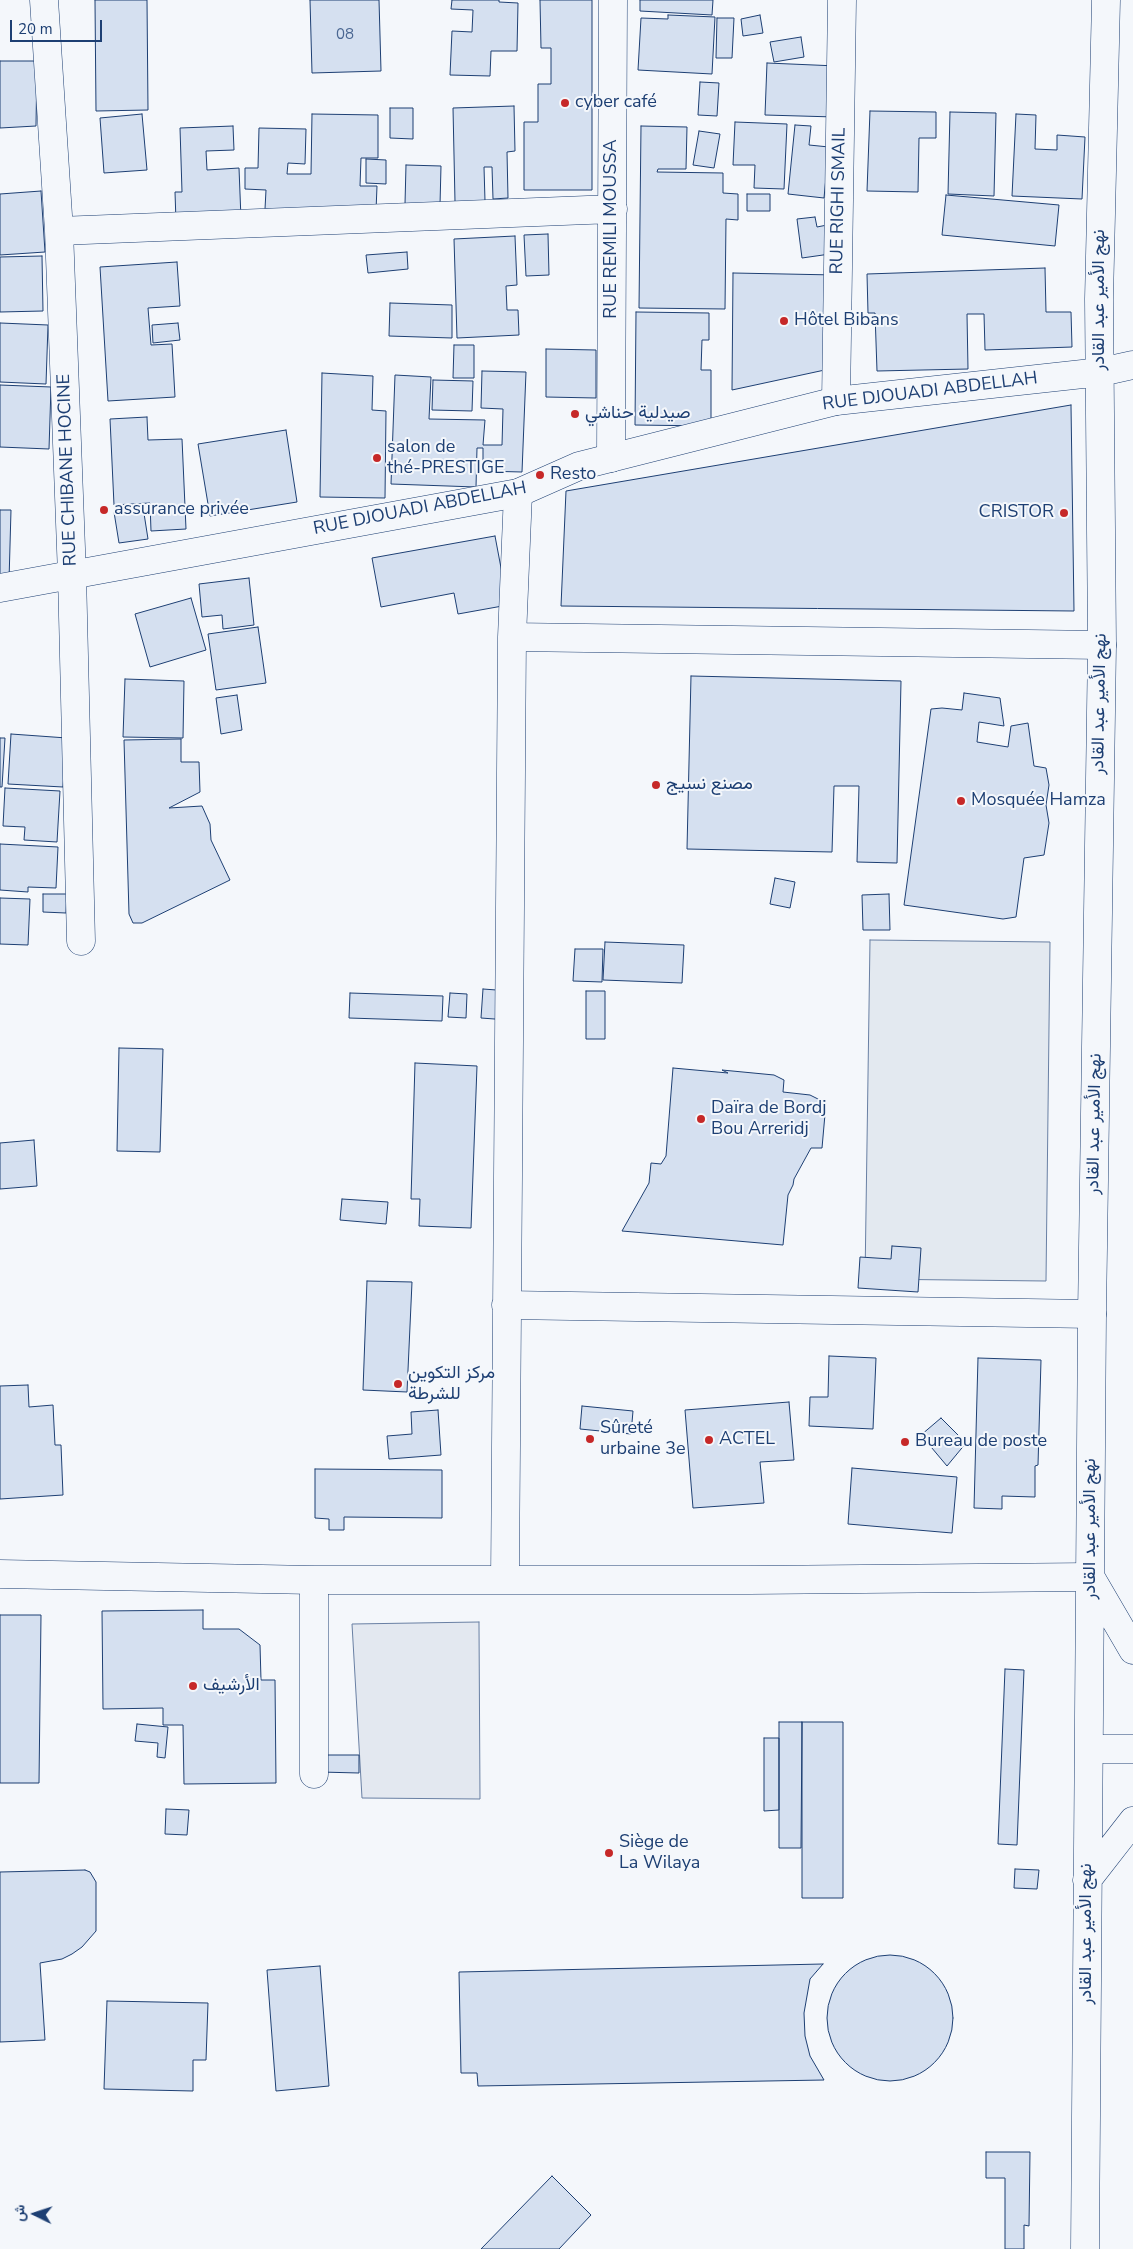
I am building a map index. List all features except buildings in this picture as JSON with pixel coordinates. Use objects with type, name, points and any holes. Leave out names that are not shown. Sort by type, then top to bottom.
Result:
[{"type":"street","name":"RUE CHIBANE HOCINE","points":[[44,0],[59,231],[72,575],[82,941]]},
{"type":"street","name":"RUE REMILI MOUSSA","points":[[610,458],[613,0]]},
{"type":"street","name":"RUE RIGHI SMAIL","points":[[836,401],[842,0]]},
{"type":"street","name":"نهج الأمير عبد القادر","points":[[1085,2249],[1092,1314],[1102,645],[1099,299],[1106,0]]},
{"type":"street","points":[[59,231],[613,209]]},
{"type":"street","name":"RUE DJOUADI ABDELLAH","points":[[0,588],[518,493],[579,466],[836,401],[1100,372],[1133,365]]},
{"type":"street","points":[[505,1580],[512,637],[518,493]]},
{"type":"street","points":[[512,637],[1102,645]]},
{"type":"street","points":[[506,1305],[1092,1314]]},
{"type":"street","points":[[0,1574],[314,1580],[1090,1577],[1133,1650]]},
{"type":"street","points":[[314,1580],[314,1774]]},
{"type":"street","points":[[1089,1749],[1133,1749]]},
{"type":"street","points":[[1088,1880],[1133,1822]]},
{"type":"shaded area","points":[[870,940],[1050,942],[1046,1281],[865,1279]]},
{"type":"shaded area","points":[[479,1622],[480,1799],[362,1798],[352,1624]]},
{"type":"place","name":"cyber café","points":[[565,103]]},
{"type":"place","name":"Hôtel Bibans","points":[[784,321]]},
{"type":"place","name":"صيدلية حناشي","points":[[575,414]]},
{"type":"place","name":"salon de thé-PRESTIGE","points":[[377,458]]},
{"type":"place","name":"Resto","points":[[540,475]]},
{"type":"place","name":"assurance privée","points":[[104,510]]},
{"type":"place","name":"CRISTOR","points":[[1064,513]]},
{"type":"place","name":"مصنع نسيج","points":[[656,785]]},
{"type":"place","name":"Mosquée Hamza","points":[[961,801]]},
{"type":"place","name":"Daïra de Bordj Bou Arreridj","points":[[701,1119]]},
{"type":"place","name":"مركز التكوين للشرطة","points":[[398,1384]]},
{"type":"place","name":"Sûreté urbaine 3e","points":[[590,1439]]},
{"type":"place","name":"ACTEL","points":[[709,1440]]},
{"type":"place","name":"Bureau de poste","points":[[905,1442]]},
{"type":"place","name":"الأرشيف","points":[[193,1686]]},
{"type":"place","name":"Siège de La Wilaya","points":[[609,1853]]}]
